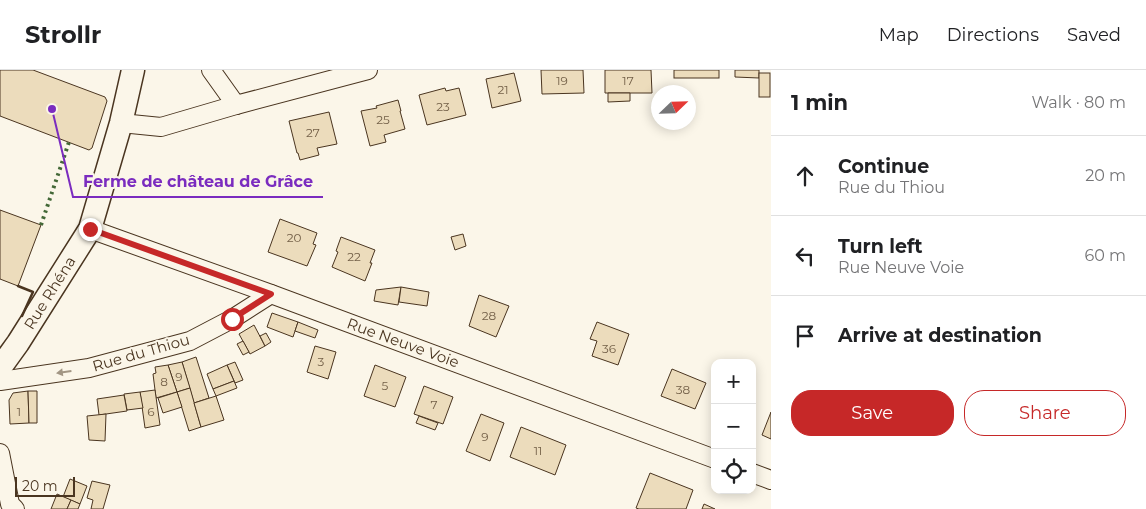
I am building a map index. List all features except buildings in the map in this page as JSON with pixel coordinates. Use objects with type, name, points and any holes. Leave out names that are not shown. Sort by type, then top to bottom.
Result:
[{"type":"street","name":"Rue Rhéna","points":[[0,368],[18,344],[90,229],[121,123],[133,70]]},
{"type":"street","points":[[211,70],[236,105]]},
{"type":"street","points":[[121,123],[161,127],[368,70]]},
{"type":"street","name":"Rue Neuve Voie","points":[[90,229],[271,294],[711,458]]},
{"type":"street","name":"Rue du Thiou","points":[[0,381],[89,368],[190,341],[232,319],[271,294]]},
{"type":"street","points":[[0,453],[10,504],[15,509]]},
{"type":"street","points":[[756,474],[771,480]]},
{"type":"hedge","points":[[41,225],[69,142]]},
{"type":"wall","points":[[18,286],[33,292],[22,316]]},
{"type":"place","name":"Ferme de château de Grâce","points":[[52,109]]},
{"type":"route","points":[[90,229],[271,294],[232,319]]}]
